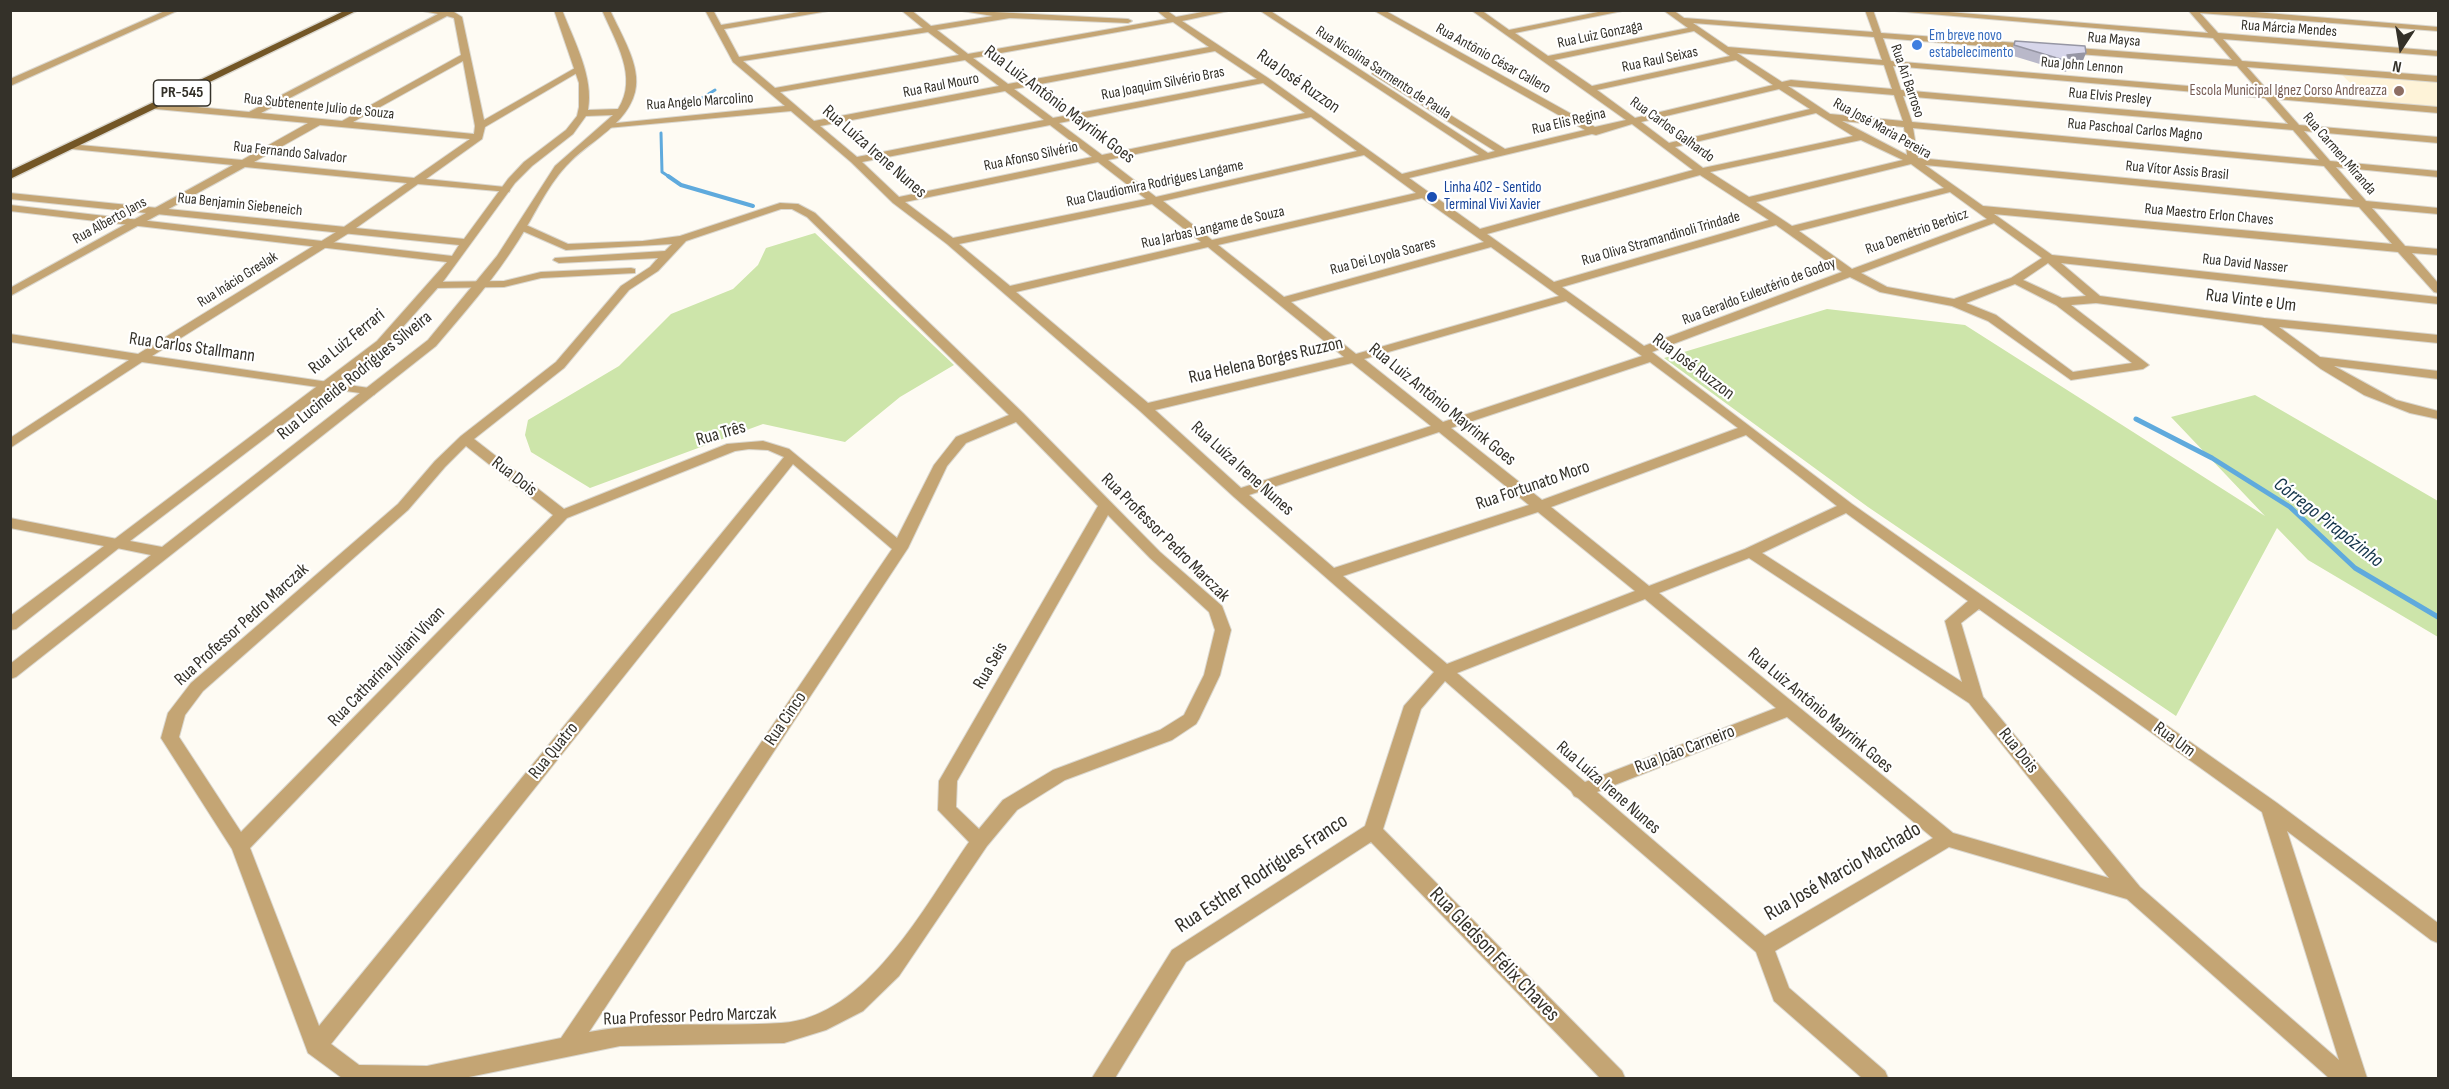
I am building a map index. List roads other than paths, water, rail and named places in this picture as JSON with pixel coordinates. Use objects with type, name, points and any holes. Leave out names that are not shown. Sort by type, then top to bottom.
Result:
[{"type":"highway","name":"PR-545","points":[[10,176],[354,10]]},
{"type":"street","points":[[10,83],[175,10]]},
{"type":"street","points":[[422,10],[450,11],[458,17],[479,132]]},
{"type":"street","points":[[558,10],[583,87],[584,108],[582,113],[619,112]]},
{"type":"street","name":"Rua Lucineide Rodrigues Silveira","points":[[10,673],[432,343],[465,307],[522,227],[541,189],[564,162],[610,126],[631,92],[632,81],[606,10]]},
{"type":"street","name":"Rua Luíza Irene Nunes","points":[[709,10],[736,60],[855,159],[897,201],[1009,290],[1580,791],[1764,947]]},
{"type":"street","points":[[717,28],[830,10]]},
{"type":"street","name":"Rua Luiz Antônio Mayrink Goes","points":[[905,10],[1155,200],[1440,426],[1648,592],[1947,839]]},
{"type":"street","points":[[960,10],[1010,16],[1114,21],[1173,20]]},
{"type":"street","name":"Rua José Ruzzon","points":[[1160,10],[1265,80],[1647,354],[1846,507]]},
{"type":"street","points":[[773,91],[1229,10]]},
{"type":"street","name":"Rua Nicolina Sarmento de Paula","points":[[1263,10],[1488,157]]},
{"type":"street","name":"Rua Nicolina Sarmento de Paula","points":[[1277,10],[1505,153]]},
{"type":"street","name":"Rua Antônio César Callero","points":[[1377,10],[1596,132]]},
{"type":"street","name":"Rua Carlos Galhardo","points":[[1475,10],[1548,59],[1701,171],[1778,221],[1851,273],[1884,290],[1955,303],[1992,318],[2071,376],[2143,365],[2060,302]]},
{"type":"street","points":[[1509,32],[1623,10]]},
{"type":"street","name":"Rua José Maria Pereira","points":[[1667,10],[1828,117],[1862,137],[1914,161],[1976,208],[2049,258],[2096,299]]},
{"type":"street","name":"Rua Ari Barroso","points":[[1869,10],[1908,123],[1914,161]]},
{"type":"street","name":"Rua Márcia Mendes","points":[[1887,10],[2439,53]]},
{"type":"street","points":[[2193,10],[2439,29]]},
{"type":"street","name":"Rua Carmen Miranda","points":[[2193,10],[2439,290]]},
{"type":"street","points":[[251,115],[450,11]]},
{"type":"street","points":[[736,60],[1010,16]]},
{"type":"street","points":[[1680,20],[2044,48]]},
{"type":"street","points":[[1114,21],[1120,30]]},
{"type":"street","name":"Rua Luiz Gonzaga","points":[[1548,59],[1693,29]]},
{"type":"street","name":"Rua Raul Mouro","points":[[813,124],[1216,48]]},
{"type":"street","name":"Rua John Lennon","points":[[1724,49],[2439,110]]},
{"type":"street","name":"Rua Maysa","points":[[2056,49],[2439,79]]},
{"type":"street","points":[[343,124],[465,56]]},
{"type":"street","name":"Rua Raul Seixas","points":[[1590,89],[1736,57]]},
{"type":"street","name":"Rua Inácio Greslak","points":[[10,444],[138,359],[345,231],[479,132],[578,70]]},
{"type":"street","name":"Rua Joaquim Silvério Bras","points":[[855,159],[1265,80]]},
{"type":"street","name":"Rua Elvis Presley","points":[[1779,85],[1800,84],[2439,140]]},
{"type":"street","name":"Rua Elis Regina","points":[[1401,177],[1596,132],[1779,85]]},
{"type":"street","name":"Rua Subtenente Julio de Souza","points":[[156,106],[318,122],[479,132]]},
{"type":"street","name":"Rua Angelo Marcolino","points":[[610,126],[674,117],[751,114],[792,108]]},
{"type":"street","points":[[1667,146],[1817,110]]},
{"type":"street","name":"Rua Luiz Ferrari","points":[[10,625],[381,344],[410,315],[468,243],[505,190],[533,160],[579,121],[582,113]]},
{"type":"street","name":"Rua Afonso Silvério","points":[[897,201],[1312,114]]},
{"type":"street","name":"Rua Paschoal Carlos Magno","points":[[1828,117],[2439,174]]},
{"type":"street","name":"Rua Alberto Jans","points":[[10,293],[318,122]]},
{"type":"street","points":[[1478,233],[1701,171],[1862,137]]},
{"type":"street","name":"Rua Fernando Salvador","points":[[72,146],[505,190]]},
{"type":"street","name":"Rua Claudiomira Rodrigues Langame","points":[[951,242],[1155,200],[1365,152]]},
{"type":"street","points":[[533,160],[564,162]]},
{"type":"street","points":[[1747,201],[1914,161]]},
{"type":"street","name":"Rua Vítor Assis Brasil","points":[[1914,161],[2439,211]]},
{"type":"street","points":[[1790,230],[1951,189]]},
{"type":"street","name":"Rua Jarbas Langame de Souza","points":[[1009,290],[1424,194]]},
{"type":"street","name":"Rua Benjamin Siebeneich","points":[[10,196],[468,243]]},
{"type":"street","name":"Rua Professor Pedro Marczak","points":[[780,206],[802,208],[1018,416],[1105,507],[1216,610],[1223,630],[1212,675],[1190,719],[1166,735],[1059,775],[1010,805],[980,841],[892,970],[856,1004],[818,1023],[784,1033],[621,1036],[427,1076],[355,1075],[316,1046],[240,846],[170,738],[177,713],[197,687],[403,507],[440,464],[466,439],[560,365],[626,288],[654,269],[666,254],[682,239],[780,206]]},
{"type":"street","name":"Rua Benjamin Siebeneich","points":[[10,208],[453,259]]},
{"type":"street","name":"Rua Maestro Erlon Chaves","points":[[1976,208],[2439,252]]},
{"type":"street","name":"Rua Demétrio Berbicz","points":[[1851,273],[1993,220]]},
{"type":"street","name":"Rua Oliva Stramandinoli Trindade","points":[[1553,286],[1778,221]]},
{"type":"street","points":[[522,227],[566,247],[641,250],[666,254]]},
{"type":"street","points":[[559,260],[641,250],[682,239]]},
{"type":"street","name":"Rua Dei Loyola Soares","points":[[1282,301],[1492,243]]},
{"type":"street","points":[[541,275],[559,260],[566,247]]},
{"type":"street","points":[[626,288],[641,250]]},
{"type":"street","points":[[1955,303],[2015,280],[2049,258]]},
{"type":"street","name":"Rua David Nasser","points":[[2049,258],[2439,300]]},
{"type":"street","points":[[434,285],[504,284],[541,275],[631,271]]},
{"type":"street","name":"Rua Geraldo Euleutério de Godoy","points":[[1239,494],[1647,354],[1851,273]]},
{"type":"street","points":[[2015,280],[2060,302]]},
{"type":"street","name":"Rua Helena Borges Ruzzon","points":[[1145,408],[1354,358],[1568,297]]},
{"type":"street","name":"Rua Vinte e Um","points":[[2060,302],[2096,299],[2264,322],[2439,339]]},
{"type":"street","points":[[2264,322],[2315,360],[2382,398],[2423,413],[2439,415]]},
{"type":"street","name":"Rua Carlos Stallmann","points":[[10,338],[369,392]]},
{"type":"street","points":[[2315,360],[2439,375]]},
{"type":"street","name":"Rua Cinco","points":[[568,1046],[900,548],[941,465],[961,440],[1018,416]]},
{"type":"street","name":"Rua Fortunato Moro","points":[[1332,574],[1540,506],[1746,429]]},
{"type":"street","name":"Rua Dois","points":[[466,439],[562,515]]},
{"type":"street","name":"Rua Três","points":[[562,515],[732,447],[756,443],[776,446],[792,456],[900,548]]},
{"type":"street","name":"Rua Quatro","points":[[316,1046],[792,456]]},
{"type":"street","name":"Rua Seis","points":[[980,841],[947,810],[948,782],[1105,507]]},
{"type":"street","points":[[1445,671],[1750,552],[1846,507]]},
{"type":"street","name":"Rua Um","points":[[1846,507],[2270,808],[2439,934]]},
{"type":"street","name":"Rua Catharina Juliani Vivan","points":[[240,846],[562,515]]},
{"type":"street","points":[[10,523],[165,552]]},
{"type":"street","points":[[1750,552],[1976,699]]},
{"type":"street","name":"Rua Dois","points":[[1979,600],[1953,621],[1976,699],[2133,893],[2344,1078]]},
{"type":"street","name":"Rua Esther Rodrigues Franco","points":[[1103,1078],[1179,956],[1373,831],[1413,706],[1445,671]]},
{"type":"street","name":"Rua João Carneiro","points":[[1580,791],[1791,709]]},
{"type":"street","points":[[2270,808],[2356,1078]]},
{"type":"street","name":"Rua Gledson Félix Chaves","points":[[1373,831],[1614,1078]]},
{"type":"street","points":[[1947,839],[2133,893]]},
{"type":"street","name":"Rua José Marcio Machado","points":[[1764,947],[1947,839]]},
{"type":"street","points":[[1764,947],[1781,994],[1877,1078]]},
{"type":"waterway","points":[[686,108],[715,90]]},
{"type":"waterway","points":[[661,133],[662,172],[668,176]]},
{"type":"waterway","points":[[668,176],[681,185],[753,206]]},
{"type":"waterway","name":"Córrego Pirapózinho","points":[[2136,419],[2212,458],[2290,507],[2355,568],[2438,617]]},
{"type":"place","name":"Em breve novo estabelecimento","points":[[1917,45]]},
{"type":"place","name":"Escola Municipal Ignez Corso Andreazza","points":[[2399,91]]},
{"type":"place","name":"Linha 402 - Sentido Terminal Vivi Xavier","points":[[1432,197]]}]
